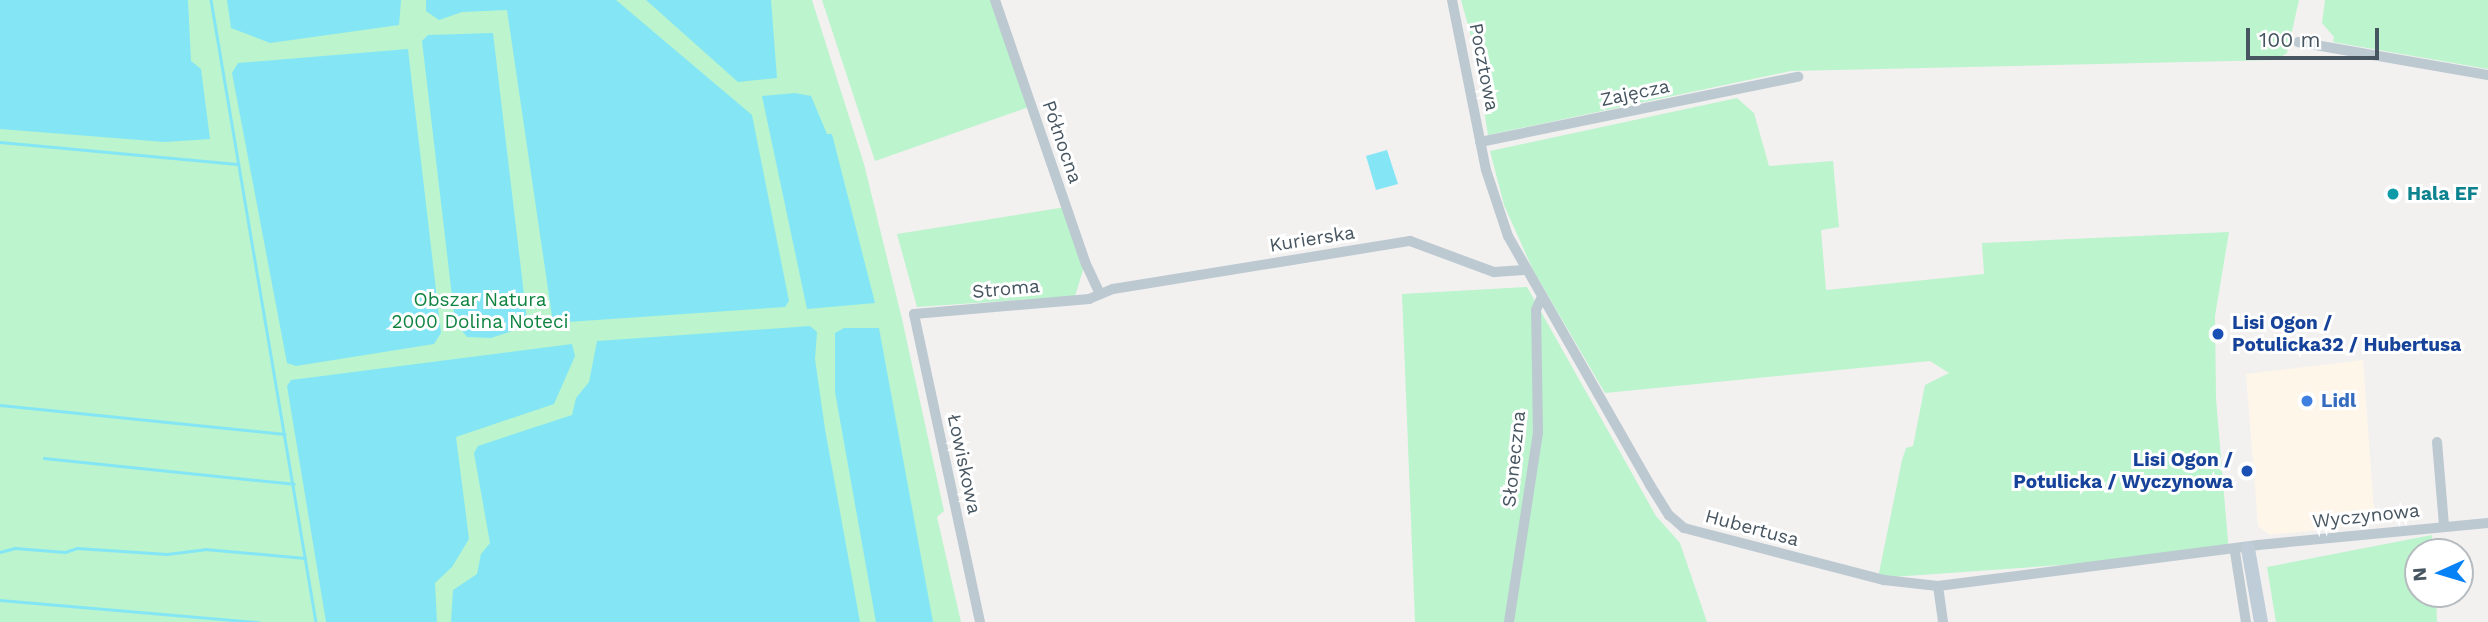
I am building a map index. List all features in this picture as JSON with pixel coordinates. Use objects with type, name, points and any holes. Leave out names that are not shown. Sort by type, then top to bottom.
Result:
[{"type":"street","name":"Północna","points":[[995,0],[1086,264],[1100,293]]},
{"type":"street","name":"Pocztowa","points":[[1452,0],[1480,142]]},
{"type":"street","points":[[2298,42],[2488,75]]},
{"type":"street","name":"Zajęcza","points":[[1480,142],[1798,77]]},
{"type":"street","name":"Hubertusa","points":[[1480,142],[1501,216],[1524,270],[1676,523],[1884,580],[1938,586],[2241,551]]},
{"type":"street","name":"Kurierska","points":[[1100,293],[1410,241],[1494,272],[1524,270]]},
{"type":"street","name":"Stroma","points":[[914,314],[1089,299],[1100,293]]},
{"type":"street","name":"Słoneczna","points":[[1509,622],[1538,433],[1536,310],[1541,299]]},
{"type":"street","name":"Łowiskowa","points":[[914,314],[980,622]]},
{"type":"street","points":[[2437,442],[2444,526]]},
{"type":"street","name":"Wyczynowa","points":[[2241,551],[2488,523]]},
{"type":"street","points":[[2241,551],[2246,622]]},
{"type":"street","points":[[2241,551],[2261,622]]},
{"type":"street","points":[[1938,586],[1943,622]]},
{"type":"shaded area","points":[[2363,360],[2375,524],[2270,535],[2258,526],[2246,374]]},
{"type":"green space","name":"Obszar Natura 2000 Dolina Noteci","points":[[0,0],[812,0],[864,164],[902,319],[944,511],[937,517],[961,622],[0,622]]},
{"type":"green space","points":[[822,0],[992,0],[1029,107],[875,161]]},
{"type":"green space","points":[[1461,0],[2299,0],[2287,53],[2276,60],[1791,71],[1488,135],[1474,47]]},
{"type":"green space","points":[[2325,0],[2488,0],[2488,69],[2333,42],[2334,37],[2322,23]]},
{"type":"green space","points":[[1737,98],[1754,113],[1769,166],[1833,161],[1839,227],[1821,230],[1826,290],[1984,274],[1982,243],[2229,232],[2215,316],[2216,399],[2229,553],[1878,578],[1902,460],[1906,448],[1913,446],[1925,385],[1949,373],[1930,361],[1605,393],[1533,270],[1504,205],[1490,151]]},
{"type":"green space","points":[[1066,207],[1084,267],[1075,296],[917,307],[897,234]]},
{"type":"green space","points":[[1527,287],[1656,516],[1680,543],[1707,622],[1415,622],[1402,294]]},
{"type":"green space","points":[[2404,540],[2404,608],[2436,608],[2437,622],[2276,622],[2267,567]]},
{"type":"water","points":[[0,0],[188,0],[191,61],[201,69],[210,139],[165,142],[0,129]]},
{"type":"water","points":[[227,0],[401,0],[399,25],[270,43],[231,28]]},
{"type":"water","points":[[426,0],[616,0],[752,115],[789,301],[785,307],[553,323],[507,10],[462,12],[439,20],[426,11]]},
{"type":"water","points":[[646,0],[771,0],[777,78],[738,82]]},
{"type":"water","points":[[493,33],[527,320],[515,330],[491,338],[467,337],[455,322],[422,41],[428,35]]},
{"type":"water","points":[[408,49],[441,333],[434,344],[296,366],[287,363],[232,73],[238,63]]},
{"type":"water","points":[[795,93],[811,96],[827,134],[832,134],[875,303],[807,309],[762,96]]},
{"type":"water","points":[[1387,150],[1398,184],[1376,190],[1366,156]]},
{"type":"water","points":[[810,326],[817,332],[815,359],[825,429],[860,622],[451,622],[453,590],[477,574],[481,554],[490,543],[474,453],[478,446],[572,415],[576,398],[589,382],[597,341]]},
{"type":"water","points":[[844,328],[879,328],[933,622],[876,622],[835,392],[835,333]]},
{"type":"water","points":[[572,344],[575,356],[554,404],[456,437],[469,539],[452,567],[435,583],[437,622],[326,622],[287,386],[291,380]]},
{"type":"waterway","points":[[211,0],[316,622]]},
{"type":"waterway","points":[[0,142],[237,164]]},
{"type":"waterway","points":[[0,405],[285,434]]},
{"type":"waterway","points":[[44,458],[294,484]]},
{"type":"waterway","points":[[0,552],[15,548],[65,552],[77,548],[167,554],[205,549],[305,558]]},
{"type":"waterway","points":[[0,600],[258,622]]},
{"type":"place","name":"Hala EF","points":[[2393,194]]},
{"type":"place","name":"Lisi Ogon / Potulicka32 / Hubertusa","points":[[2218,334]]},
{"type":"place","name":"Lidl","points":[[2307,401]]},
{"type":"place","name":"Lisi Ogon / Potulicka / Wyczynowa","points":[[2247,471]]}]
